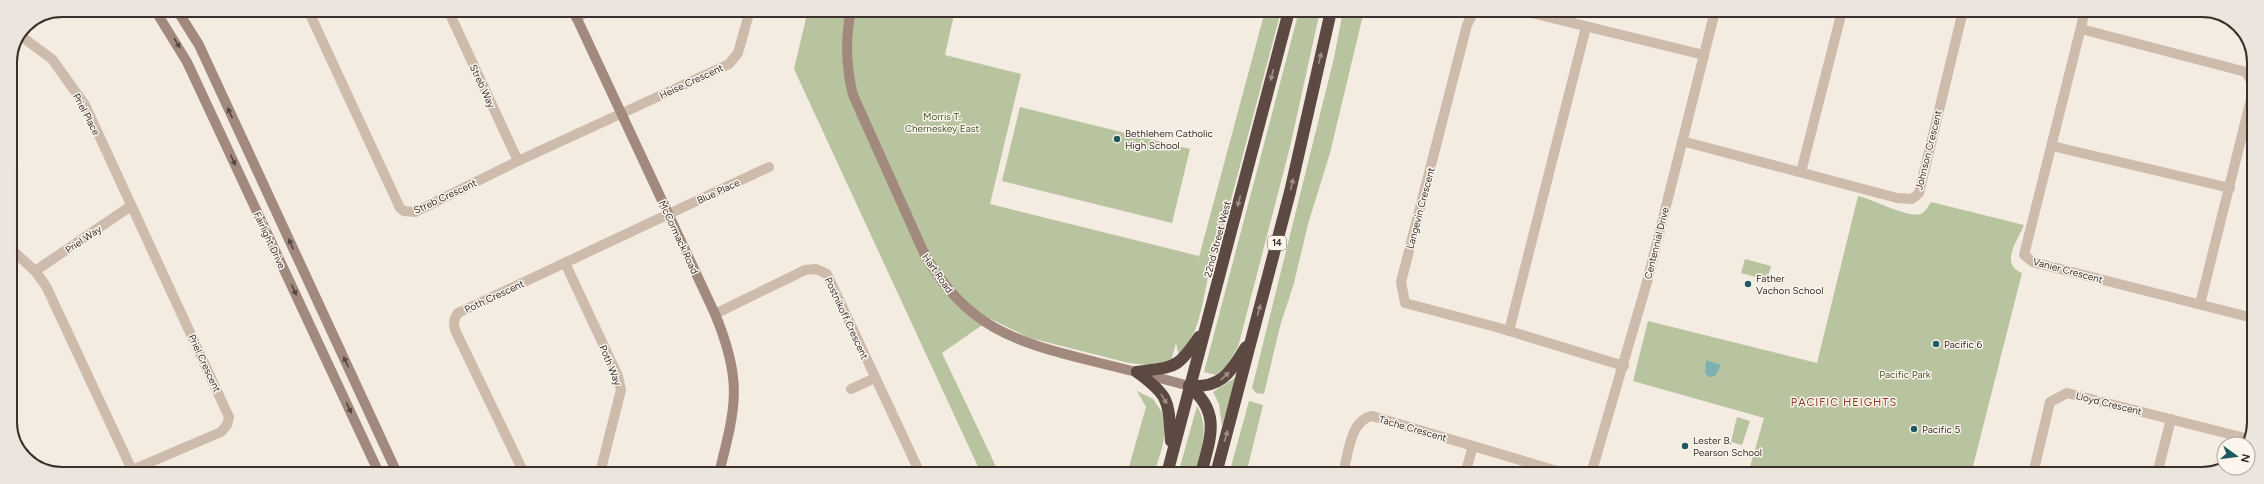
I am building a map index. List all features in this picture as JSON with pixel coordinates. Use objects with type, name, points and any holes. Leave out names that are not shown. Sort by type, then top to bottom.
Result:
[{"type":"highway","name":"22nd Street West","points":[[1169,467],[1287,17]]},
{"type":"highway","name":"14","points":[[1218,467],[1290,192],[1329,17]]},
{"type":"highway","points":[[1137,372],[1164,369],[1180,363],[1191,351],[1205,328]]},
{"type":"highway","points":[[1189,386],[1204,387],[1220,380],[1235,365],[1252,337]]},
{"type":"highway","points":[[1137,372],[1158,389],[1167,401],[1171,421],[1172,455]]},
{"type":"highway","points":[[1189,386],[1201,396],[1210,414],[1211,426],[1209,443],[1203,467]]},
{"type":"street","name":"Fairlight Drive","points":[[159,17],[187,62],[376,467]]},
{"type":"street","name":"Fairlight Drive","points":[[181,17],[198,45],[394,467]]},
{"type":"street","name":"Streb Crescent","points":[[311,17],[400,208],[404,211],[415,212],[518,161],[622,113]]},
{"type":"street","name":"Streb Way","points":[[451,17],[518,161]]},
{"type":"street","name":"McCormack Road","points":[[576,17],[715,314],[729,349],[735,388],[732,421],[720,467]]},
{"type":"street","name":"Heise Crescent","points":[[622,113],[732,62],[740,47],[748,17]]},
{"type":"street","name":"Hart Road","points":[[850,17],[846,46],[852,95],[924,253],[947,288],[973,314],[1013,338],[1039,348],[1189,386]]},
{"type":"street","name":"Langevin Crescent","points":[[1471,17],[1467,25],[1401,282],[1405,303],[1509,331],[1624,366]]},
{"type":"street","points":[[1549,17],[1704,55]]},
{"type":"street","name":"Centennial Drive","points":[[1593,467],[1624,366],[1714,17]]},
{"type":"street","points":[[1802,172],[1841,17]]},
{"type":"street","name":"Johnson Crescent","points":[[1682,141],[1897,198],[1912,199],[1919,193],[1962,17]]},
{"type":"street","name":"Vanier Crescent","points":[[2084,17],[2024,255],[2033,262],[2247,316]]},
{"type":"street","points":[[1509,331],[1586,26]]},
{"type":"street","points":[[2081,28],[2246,72],[2247,74]]},
{"type":"street","name":"Priel Place","points":[[24,39],[52,59],[68,78],[85,105],[131,206]]},
{"type":"street","points":[[2200,304],[2247,116]]},
{"type":"street","points":[[2052,146],[2230,188]]},
{"type":"street","name":"Blue Place","points":[[668,215],[769,167]]},
{"type":"street","name":"Priel Way","points":[[35,271],[131,206]]},
{"type":"street","name":"Priel Crescent","points":[[131,206],[229,417],[227,425],[221,432],[138,467]]},
{"type":"street","name":"Poth Crescent","points":[[521,467],[456,332],[454,318],[463,310],[668,215]]},
{"type":"street","name":"Priel Crescent","points":[[17,254],[35,271],[46,286],[127,467]]},
{"type":"street","name":"Poth Way","points":[[565,263],[620,385],[620,395],[602,467]]},
{"type":"street","name":"Postnikoff Crescent","points":[[715,314],[805,270],[816,269],[822,271],[830,279],[917,467]]},
{"type":"street","points":[[851,389],[875,378]]},
{"type":"street","name":"Lloyd Crescent","points":[[2035,467],[2050,402],[2067,393],[2237,436]]},
{"type":"street","name":"Tache Crescent","points":[[1345,467],[1356,426],[1365,417],[1379,418],[1544,467]]},
{"type":"street","points":[[2159,467],[2171,419]]},
{"type":"street","points":[[1467,467],[1473,446]]},
{"type":"green space","name":"Morris T. Cherneskey East","points":[[806,17],[953,17],[945,55],[1021,74],[990,204],[1199,256],[1196,268],[1263,17],[1279,17],[1219,245],[1209,273],[1199,319],[1191,338],[1179,356],[1176,343],[1171,361],[1147,365],[1129,363],[1030,338],[991,319],[942,353],[996,467],[978,467],[794,69]]},
{"type":"green space","points":[[1297,17],[1319,17],[1290,147],[1238,347],[1220,376],[1204,372]]},
{"type":"green space","points":[[1342,17],[1363,17],[1330,153],[1308,224],[1294,283],[1280,326],[1264,394],[1256,393],[1252,388],[1334,58]]},
{"type":"green space","points":[[1020,107],[1190,149],[1172,223],[1002,181]]},
{"type":"green space","name":"Pacific Park","points":[[1858,196],[1908,214],[1921,214],[1926,210],[1931,202],[2024,225],[2012,251],[2011,258],[2015,269],[2022,273],[1973,467],[1750,467],[1764,418],[1633,381],[1648,321],[1817,363]]},
{"type":"green space","points":[[1745,259],[1771,266],[1767,280],[1741,273]]},
{"type":"green space","points":[[1236,377],[1222,426],[1219,404],[1213,392]]},
{"type":"green space","points":[[1137,391],[1153,399],[1167,420],[1162,448],[1156,467],[1129,467],[1146,407]]},
{"type":"green space","points":[[1249,401],[1263,405],[1248,467],[1231,467]]},
{"type":"green space","points":[[1197,406],[1201,414],[1204,431],[1202,448],[1197,467],[1180,467]]},
{"type":"green space","points":[[1737,417],[1750,421],[1742,445],[1731,442]]},
{"type":"water","points":[[1706,360],[1721,365],[1715,376],[1710,377],[1705,374]]},
{"type":"place","name":"Bethlehem Catholic High School","points":[[1117,139]]},
{"type":"place","name":"Father Vachon School","points":[[1748,284]]},
{"type":"place","name":"Pacific 6","points":[[1936,344]]},
{"type":"place","name":"Pacific 5","points":[[1914,429]]},
{"type":"place","name":"Lester B. Pearson School","points":[[1685,446]]},
{"type":"district","name":"PACIFIC HEIGHTS","points":[[1844,402]]}]
